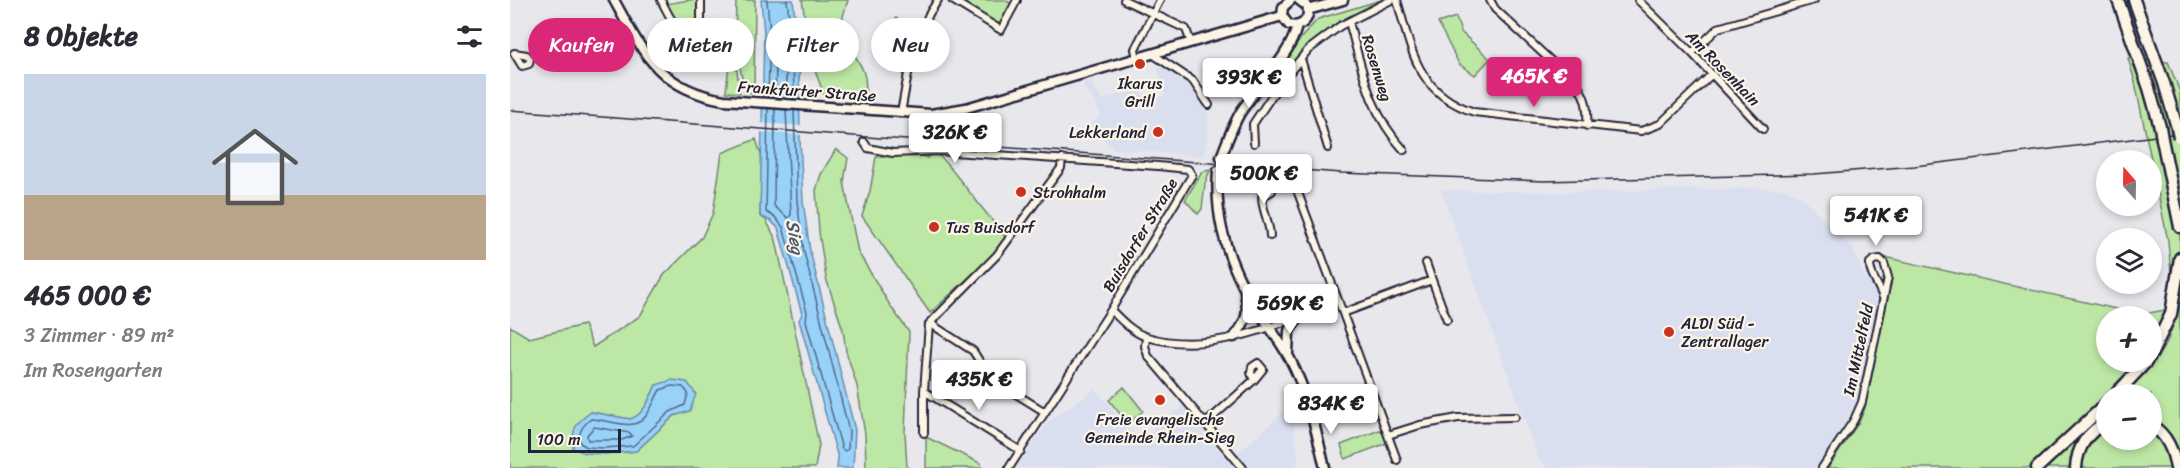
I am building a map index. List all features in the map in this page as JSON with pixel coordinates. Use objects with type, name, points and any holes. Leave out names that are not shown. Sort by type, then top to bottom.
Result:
[{"type":"highway","points":[[2118,0],[2160,127],[2180,227]]},
{"type":"highway","points":[[2134,0],[2164,83],[2179,139]]},
{"type":"highway","points":[[2162,332],[2171,314],[2180,258]]},
{"type":"highway","points":[[2125,384],[2137,372]]},
{"type":"highway","points":[[2037,468],[2096,413]]},
{"type":"highway","points":[[2076,468],[2082,443],[2096,429]]},
{"type":"highway","points":[[2162,434],[2168,442],[2176,468]]},
{"type":"highway","points":[[2042,468],[2054,452]]},
{"type":"main road","name":"Frankfurter Straße","points":[[614,0],[641,49],[661,72],[691,92],[706,97],[735,100],[930,114],[966,108],[1282,16]]},
{"type":"main road","points":[[1291,0],[1283,7],[1282,16],[1286,22],[1297,26]]},
{"type":"main road","points":[[1221,157],[1230,132],[1241,112],[1286,51],[1297,26],[1307,19],[1308,10],[1305,3],[1299,0]]},
{"type":"main road","points":[[1308,10],[1343,0]]},
{"type":"main road","points":[[1218,171],[1218,213],[1228,251],[1244,287],[1288,357],[1311,409],[1325,468]]},
{"type":"main road","points":[[1234,337],[1244,326],[1247,317],[1244,287]]},
{"type":"main road","points":[[1288,357],[1288,331],[1300,316]]},
{"type":"street","points":[[661,0],[676,27],[690,31],[696,30],[701,25],[701,0]]},
{"type":"street","points":[[901,113],[911,57],[929,14],[938,0]]},
{"type":"street","points":[[952,0],[1001,30],[1017,0]]},
{"type":"street","points":[[1124,0],[1186,29],[1191,43]]},
{"type":"street","points":[[1137,59],[1135,49],[1160,0]]},
{"type":"street","name":"Rosenweg","points":[[1254,143],[1254,124],[1279,84],[1319,40],[1391,0]]},
{"type":"street","points":[[1397,0],[1417,65],[1428,82],[1443,97],[1459,107],[1474,112],[1634,131],[1650,129],[1660,124],[1711,75]]},
{"type":"street","points":[[1490,0],[1495,9],[1578,86],[1585,96],[1587,126]]},
{"type":"street","name":"Am Rosenhain","points":[[1638,0],[1692,53],[1763,129]]},
{"type":"street","points":[[1692,53],[1718,28],[1814,0]]},
{"type":"street","name":"Rosenweg","points":[[1349,22],[1377,113],[1404,150]]},
{"type":"street","points":[[1154,55],[1193,81],[1209,105]]},
{"type":"street","points":[[1301,59],[1328,148]]},
{"type":"street","points":[[864,142],[868,148],[893,153],[939,151],[1062,159],[1061,168],[998,255],[931,321],[927,328],[924,434]]},
{"type":"street","name":"Buisdorfer Straße","points":[[1009,468],[1111,310],[1192,175],[1188,169],[1175,167],[1062,159]]},
{"type":"street","points":[[1270,236],[1270,224],[1261,199],[1263,192],[1267,194],[1272,191],[1271,183],[1297,180],[1342,313],[1397,460]]},
{"type":"street","name":"Im Mittelfeld","points":[[1822,468],[1854,420],[1862,402],[1888,277],[1886,268],[1880,259],[1870,263],[1870,270],[1880,286],[1883,298]]},
{"type":"street","points":[[1426,263],[1447,320]]},
{"type":"street","points":[[1342,313],[1432,280]]},
{"type":"street","name":"Buisdorfer Straße","points":[[1111,310],[1132,330],[1146,337],[1190,343],[1234,337],[1269,327],[1338,300]]},
{"type":"street","points":[[931,321],[934,326],[973,351],[990,378],[1045,412]]},
{"type":"street","points":[[1146,337],[1145,346],[1148,356],[1243,468]]},
{"type":"street","points":[[1205,424],[1254,380]]},
{"type":"street","points":[[924,391],[1021,451]]},
{"type":"street","points":[[1388,435],[1420,425],[1458,418],[1515,417]]},
{"type":"shaded area","points":[[1157,66],[1185,76],[1203,99],[1209,118],[1205,156],[1113,149],[1090,125],[1100,115],[1095,101],[1085,90],[1083,83],[1092,80],[1093,88],[1103,99],[1142,89],[1146,101],[1165,95]]},
{"type":"shaded area","points":[[1785,189],[1801,196],[1853,248],[1861,269],[1879,296],[1855,405],[1825,458],[1815,468],[1541,468],[1547,466],[1539,461],[1441,190],[1567,192]]},
{"type":"shaded area","points":[[1095,389],[1139,440],[1183,406],[1234,468],[1015,468],[1049,421]]},
{"type":"shaded area","points":[[1291,405],[1299,462],[1292,468],[1247,468],[1236,455]]},
{"type":"green space","points":[[697,0],[698,18],[674,18],[666,4]]},
{"type":"green space","points":[[736,0],[755,0],[754,92],[745,93],[741,72],[754,72],[754,18],[736,18]]},
{"type":"green space","points":[[802,0],[848,0],[843,18],[805,18]]},
{"type":"green space","points":[[957,0],[1005,0],[1012,4],[999,25]]},
{"type":"green space","points":[[1385,0],[1347,18],[1309,45],[1277,81],[1275,79],[1301,38],[1318,19]]},
{"type":"green space","points":[[1456,17],[1461,32],[1490,59],[1475,75],[1459,64],[1438,23]]},
{"type":"green space","points":[[2128,58],[2168,62],[2180,92],[2180,468],[2047,468],[2096,420],[2096,450],[2162,450],[2162,384],[2132,384],[2145,372],[2162,372],[2162,350],[2175,319],[2168,241],[2162,212],[2162,150],[2149,150]]},
{"type":"green space","points":[[859,63],[865,77],[865,98],[824,95],[816,72],[859,72]]},
{"type":"green space","points":[[728,72],[737,72],[740,93],[726,92]]},
{"type":"green space","points":[[756,139],[762,158],[760,216],[766,220],[776,240],[819,445],[815,468],[510,468],[510,326],[529,338],[584,325],[593,347],[640,316],[664,275],[702,237],[713,213],[722,153]],"holes":[[[656,385],[690,410],[674,416],[636,451],[603,454],[591,412],[630,419],[635,417],[646,405]]]},
{"type":"green space","points":[[836,149],[848,158],[844,182],[858,252],[909,332],[905,432],[907,468],[866,468],[865,434],[857,386],[846,351],[843,330],[826,278],[819,232],[816,190],[821,174]]},
{"type":"green space","name":"Tus Buisdorf","points":[[934,152],[944,160],[1006,238],[991,257],[930,313],[862,216],[870,191],[876,157],[922,155],[927,158]]},
{"type":"green space","points":[[1210,170],[1205,184],[1202,209],[1198,214],[1185,200],[1202,172]]},
{"type":"green space","points":[[1884,257],[2103,306],[2096,306],[2096,372],[2127,372],[2116,384],[2096,384],[2096,404],[2034,468],[1828,468],[1859,422],[1865,408],[1891,273]]},
{"type":"green space","points":[[1124,387],[1143,411],[1128,424],[1109,400]]},
{"type":"green space","points":[[1382,429],[1387,443],[1345,459],[1341,445]]},
{"type":"green space","points":[[926,437],[980,463],[982,468],[926,468]]},
{"type":"water","name":"Sieg","points":[[761,0],[793,0],[795,18],[766,18],[766,72],[799,72],[803,201],[810,251],[855,430],[853,468],[837,468],[838,458],[799,320],[802,314],[778,228],[771,221],[760,216],[764,33]]},
{"type":"water","points":[[672,380],[687,382],[696,394],[690,411],[674,416],[636,451],[603,454],[585,453],[573,448],[576,427],[591,412],[630,419],[639,414],[646,405],[656,385]]},
{"type":"pier","points":[[758,123],[803,126],[803,135],[758,132]]},
{"type":"railway","points":[[510,110],[1341,173],[1544,181],[1814,174],[1915,166],[2180,133]]},
{"type":"place","name":"Ikarus Grill","points":[[1140,64]]},
{"type":"place","name":"Lekkerland","points":[[1158,132]]},
{"type":"place","name":"Strohhalm","points":[[1021,192]]},
{"type":"place","name":"Tus Buisdorf","points":[[934,227]]},
{"type":"place","name":"ALDI Süd - Zentrallager","points":[[1669,332]]},
{"type":"place","name":"Freie evangelische Gemeinde Rhein-Sieg","points":[[1160,400]]}]
